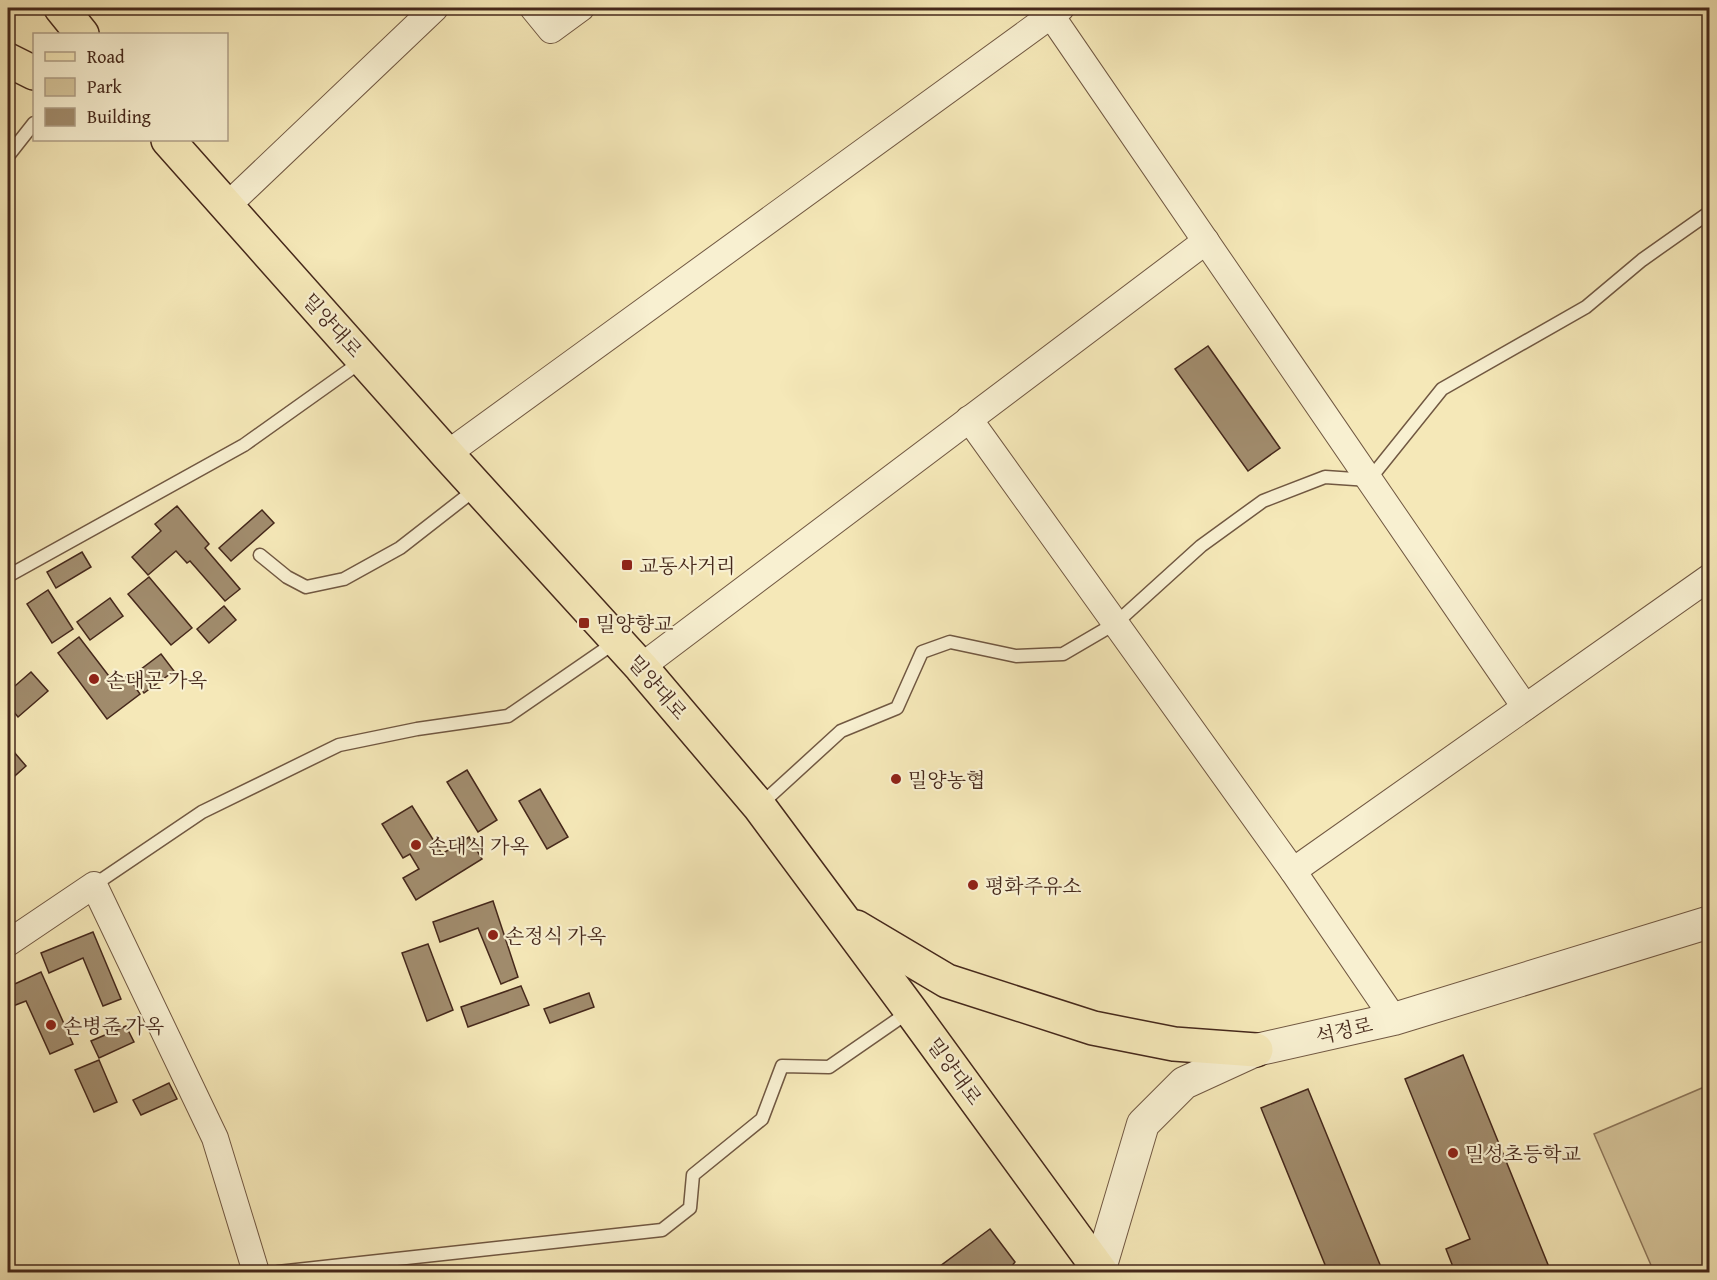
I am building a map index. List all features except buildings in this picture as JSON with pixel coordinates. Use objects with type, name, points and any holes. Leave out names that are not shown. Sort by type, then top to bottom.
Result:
[{"type":"main road","points":[[61,8],[81,33]]},
{"type":"main road","points":[[8,60],[33,72]]},
{"type":"main road","name":"밀양대로","points":[[168,142],[447,454],[641,666],[759,806],[1100,1272]]},
{"type":"main road","points":[[842,918],[947,981],[1001,1000],[1093,1028],[1174,1044],[1256,1050]]},
{"type":"street","points":[[227,206],[435,8]]},
{"type":"street","points":[[533,8],[551,30],[581,8]]},
{"type":"street","points":[[447,454],[1053,10],[1206,241],[1525,707]]},
{"type":"street","points":[[641,666],[1206,241]]},
{"type":"street","points":[[969,419],[1293,871],[1394,1019]]},
{"type":"street","points":[[1293,871],[1710,577]]},
{"type":"street","points":[[8,943],[94,885],[215,1138],[256,1272]]},
{"type":"street","name":"석정로","points":[[1100,1272],[1143,1124],[1184,1083],[1256,1050],[1394,1019],[1710,922]]},
{"type":"lane","points":[[8,156],[33,124]]},
{"type":"lane","points":[[759,806],[841,731],[897,708],[922,652],[950,642],[1016,656],[1063,654],[1116,623],[1201,546],[1263,501],[1325,477],[1369,480],[1442,390],[1586,307],[1642,260],[1710,213]]},
{"type":"lane","points":[[8,576],[244,445],[363,360]]},
{"type":"lane","points":[[260,555],[287,577],[306,587],[344,579],[400,548],[478,487]]},
{"type":"lane","points":[[94,885],[202,812],[339,745],[417,729],[508,716],[618,641]]},
{"type":"lane","points":[[278,1272],[662,1230],[690,1208],[693,1175],[762,1119],[782,1066],[829,1067],[911,1011]]},
{"type":"green space","points":[[1709,1085],[1709,1272],[1654,1272],[1594,1134]]},
{"type":"place","name":"교동사거리","points":[[627,565]]},
{"type":"place","name":"밀양향교","points":[[584,623]]},
{"type":"place","name":"손대곤 가옥","points":[[94,679]]},
{"type":"place","name":"밀양농협","points":[[896,779]]},
{"type":"place","name":"손대식 가옥","points":[[416,845]]},
{"type":"place","name":"평화주유소","points":[[973,885]]},
{"type":"place","name":"손정식 가옥","points":[[493,935]]},
{"type":"place","name":"손병준 가옥","points":[[51,1025]]},
{"type":"place","name":"밀성초등학교","points":[[1453,1153]]}]
